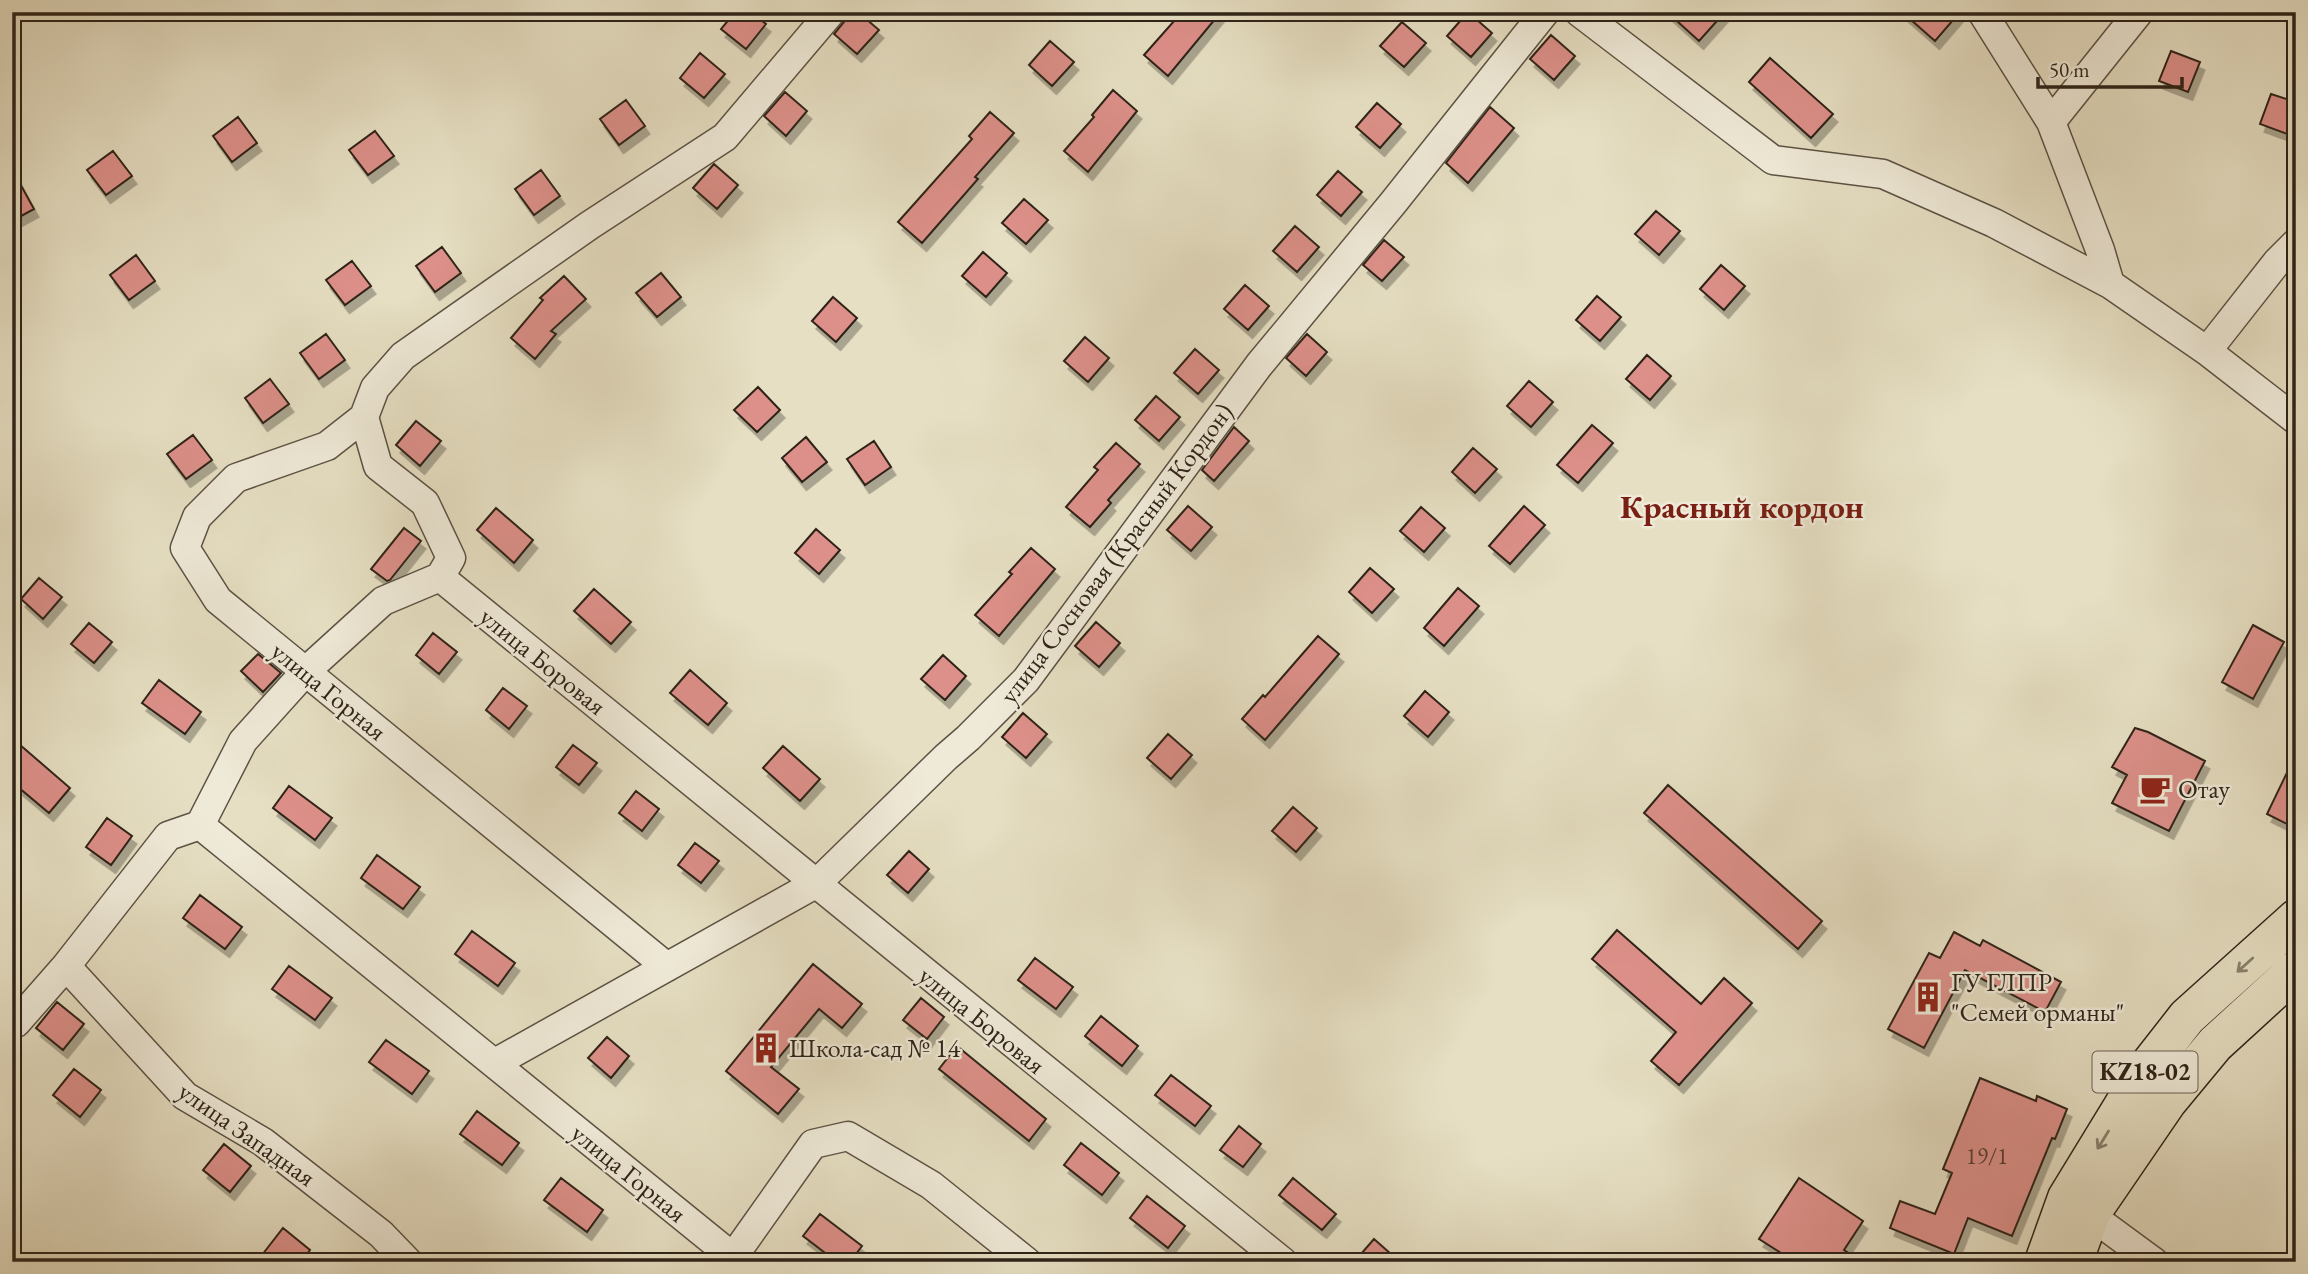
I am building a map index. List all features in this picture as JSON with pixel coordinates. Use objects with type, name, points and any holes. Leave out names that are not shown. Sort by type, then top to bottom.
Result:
[{"type":"highway","name":"KZ18-02","points":[[2044,1262],[2079,1206],[2144,1072],[2187,1017],[2296,919]]},
{"type":"highway","name":"KZ18-02","points":[[2073,1262],[2079,1206],[2215,1044],[2296,970]]},
{"type":"highway","points":[[2187,1017],[2194,1031],[2215,1044]]},
{"type":"street","points":[[12,1024],[16,1023],[66,966],[168,836],[200,825],[243,741],[306,671],[383,601],[440,577],[451,558],[425,503],[379,466],[364,417],[375,388],[402,356],[590,225],[725,137],[831,12]]},
{"type":"street","name":"улица Сосновая (Красный Кордон)","points":[[495,1063],[817,883],[1026,680],[1259,365],[1402,193],[1545,12]]},
{"type":"street","points":[[1579,12],[1773,160],[1883,174],[1994,223],[2110,284],[2207,351],[2296,420]]},
{"type":"street","points":[[1982,12],[2051,122],[2100,250],[2110,284]]},
{"type":"street","points":[[2051,122],[2139,12]]},
{"type":"street","points":[[2207,351],[2277,262],[2296,243]]},
{"type":"street","name":"улица Горная","points":[[364,417],[327,446],[236,478],[197,517],[185,548],[218,600],[667,967]]},
{"type":"street","name":"улица Боровая","points":[[440,577],[1283,1262]]},
{"type":"street","name":"улица Горная","points":[[200,825],[736,1259],[813,1144],[848,1136],[931,1185],[1027,1262]]},
{"type":"street","name":"улица Западная","points":[[66,966],[185,1096],[263,1142],[381,1234],[408,1262]]},
{"type":"street","points":[[2079,1206],[2154,1262]]},
{"type":"building","points":[[735,12],[751,12],[766,24],[746,49],[721,29]]},
{"type":"building","points":[[852,12],[858,12],[879,30],[857,54],[834,34]]},
{"type":"building","points":[[1182,12],[1221,12],[1168,76],[1144,55]]},
{"type":"building","points":[[1468,12],[1492,33],[1471,57],[1447,36]]},
{"type":"building","points":[[1667,12],[1725,12],[1699,41]]},
{"type":"building","points":[[1902,12],[1960,12],[1935,41]]},
{"type":"building","points":[[1402,22],[1426,43],[1404,67],[1380,46]]},
{"type":"building","points":[[1551,35],[1575,56],[1554,80],[1530,59]]},
{"type":"building","points":[[1050,41],[1074,62],[1052,86],[1029,65]]},
{"type":"building","points":[[2171,51],[2200,62],[2188,92],[2159,81]]},
{"type":"building","points":[[700,53],[725,74],[704,98],[680,78]]},
{"type":"building","points":[[1770,58],[1833,114],[1811,138],[1749,82]]},
{"type":"building","points":[[1113,90],[1137,111],[1088,172],[1064,151]]},
{"type":"building","points":[[785,92],[807,111],[786,136],[764,116]]},
{"type":"building","points":[[2271,94],[2296,102],[2296,118],[2290,135],[2260,124]]},
{"type":"building","points":[[626,100],[645,126],[619,145],[600,119]]},
{"type":"building","points":[[1377,103],[1401,124],[1380,148],[1356,127]]},
{"type":"building","points":[[1490,107],[1514,128],[1468,183],[1446,163]]},
{"type":"building","points":[[990,112],[1014,133],[922,243],[898,222],[972,139],[969,136]]},
{"type":"building","points":[[238,117],[257,143],[232,162],[213,136]]},
{"type":"building","points":[[375,131],[394,156],[368,175],[349,150]]},
{"type":"building","points":[[113,151],[132,176],[106,195],[87,170]]},
{"type":"building","points":[[714,164],[738,185],[717,209],[693,188]]},
{"type":"building","points":[[12,169],[34,209],[12,221]]},
{"type":"building","points":[[541,170],[560,196],[534,215],[515,189]]},
{"type":"building","points":[[1338,171],[1362,192],[1341,216],[1317,195]]},
{"type":"building","points":[[1024,199],[1048,220],[1026,244],[1002,223]]},
{"type":"building","points":[[1656,211],[1680,231],[1659,255],[1635,234]]},
{"type":"building","points":[[1295,226],[1319,247],[1297,272],[1273,251]]},
{"type":"building","points":[[1384,240],[1404,257],[1382,281],[1363,265]]},
{"type":"building","points":[[442,247],[461,273],[435,292],[416,266]]},
{"type":"building","points":[[983,252],[1007,273],[986,297],[962,276]]},
{"type":"building","points":[[136,255],[155,281],[129,300],[110,275]]},
{"type":"building","points":[[352,261],[371,286],[345,305],[326,280]]},
{"type":"building","points":[[1721,265],[1745,286],[1724,310],[1700,289]]},
{"type":"building","points":[[661,273],[681,297],[657,317],[636,293]]},
{"type":"building","points":[[564,276],[586,299],[551,331],[556,334],[535,359],[511,338],[543,300],[540,298]]},
{"type":"building","points":[[1245,285],[1269,306],[1248,330],[1224,309]]},
{"type":"building","points":[[1597,296],[1621,317],[1600,341],[1576,320]]},
{"type":"building","points":[[833,297],[857,318],[836,342],[812,321]]},
{"type":"building","points":[[326,334],[345,360],[319,379],[300,353]]},
{"type":"building","points":[[1307,334],[1327,352],[1306,376],[1286,358]]},
{"type":"building","points":[[1085,337],[1109,358],[1088,382],[1064,361]]},
{"type":"building","points":[[1195,349],[1219,370],[1198,394],[1174,373]]},
{"type":"building","points":[[1647,355],[1671,376],[1650,400],[1626,379]]},
{"type":"building","points":[[270,379],[289,404],[263,423],[245,398]]},
{"type":"building","points":[[1529,381],[1553,402],[1531,427],[1507,406]]},
{"type":"building","points":[[758,387],[780,410],[757,432],[734,410]]},
{"type":"building","points":[[1156,396],[1180,417],[1159,441],[1135,420]]},
{"type":"building","points":[[416,421],[441,441],[420,466],[396,445]]},
{"type":"building","points":[[1592,425],[1613,443],[1578,483],[1557,465]]},
{"type":"building","points":[[1234,427],[1249,441],[1214,481],[1202,470]]},
{"type":"building","points":[[193,435],[212,460],[186,479],[167,454]]},
{"type":"building","points":[[806,437],[827,462],[802,482],[782,458]]},
{"type":"building","points":[[874,441],[891,467],[865,485],[847,459]]},
{"type":"building","points":[[1116,443],[1140,464],[1108,500],[1111,503],[1090,527],[1066,507],[1098,470],[1094,467]]},
{"type":"building","points":[[1473,448],[1497,469],[1475,493],[1452,472]]},
{"type":"building","points":[[1188,506],[1212,527],[1191,551],[1167,530]]},
{"type":"building","points":[[1524,506],[1545,525],[1510,564],[1489,546]]},
{"type":"building","points":[[1421,507],[1445,528],[1424,552],[1400,531]]},
{"type":"building","points":[[496,508],[533,540],[514,563],[477,530]]},
{"type":"building","points":[[404,528],[421,541],[387,581],[371,569]]},
{"type":"building","points":[[816,529],[840,550],[819,574],[795,553]]},
{"type":"building","points":[[1031,548],[1055,569],[999,636],[975,615]]},
{"type":"building","points":[[1370,568],[1394,589],[1372,613],[1349,592]]},
{"type":"building","points":[[39,578],[62,597],[43,619],[21,599]]},
{"type":"building","points":[[1458,588],[1479,606],[1444,646],[1424,628]]},
{"type":"building","points":[[594,589],[631,622],[611,644],[574,611]]},
{"type":"building","points":[[1096,622],[1120,643],[1099,667],[1075,646]]},
{"type":"building","points":[[89,623],[112,642],[94,663],[71,644]]},
{"type":"building","points":[[2253,625],[2284,642],[2253,699],[2222,682]]},
{"type":"building","points":[[433,633],[457,652],[439,674],[416,655]]},
{"type":"building","points":[[1318,636],[1339,654],[1265,740],[1242,719],[1263,695],[1265,697]]},
{"type":"building","points":[[258,654],[281,673],[263,692],[241,671]]},
{"type":"building","points":[[943,655],[966,676],[945,700],[921,679]]},
{"type":"building","points":[[690,670],[727,703],[708,725],[670,693]]},
{"type":"building","points":[[159,680],[201,712],[185,734],[142,703]]},
{"type":"building","points":[[503,688],[527,706],[509,729],[486,710]]},
{"type":"building","points":[[1425,691],[1449,712],[1428,737],[1404,716]]},
{"type":"building","points":[[1023,713],[1047,734],[1026,758],[1002,737]]},
{"type":"building","name":"Отау","points":[[2135,728],[2205,761],[2169,831],[2112,803],[2127,775],[2112,767]]},
{"type":"building","points":[[1168,734],[1192,755],[1171,779],[1147,758]]},
{"type":"building","points":[[12,738],[70,788],[49,813],[12,782]]},
{"type":"building","points":[[573,745],[597,763],[579,785],[556,767]]},
{"type":"building","points":[[783,746],[820,779],[800,801],[763,768]]},
{"type":"building","points":[[2296,754],[2296,811],[2289,825],[2267,814]]},
{"type":"building","points":[[1668,785],[1822,921],[1798,949],[1644,813]]},
{"type":"building","points":[[289,786],[332,818],[315,840],[273,808]]},
{"type":"building","points":[[636,791],[659,809],[642,831],[619,813]]},
{"type":"building","points":[[1293,807],[1317,828],[1296,852],[1272,831]]},
{"type":"building","points":[[107,818],[132,836],[111,865],[86,847]]},
{"type":"building","points":[[695,843],[719,861],[701,883],[678,865]]},
{"type":"building","points":[[909,851],[929,869],[908,893],[887,875]]},
{"type":"building","points":[[377,855],[420,887],[403,909],[361,878]]},
{"type":"building","points":[[200,895],[242,927],[225,949],[183,918]]},
{"type":"building","points":[[1617,930],[1701,1004],[1724,978],[1752,1003],[1679,1085],[1651,1061],[1676,1032],[1592,959]]},
{"type":"building","points":[[472,931],[515,963],[498,986],[455,954]]},
{"type":"building","name":"ГУ ГЛПР \"Семей орманы\"","points":[[1954,932],[1980,946],[1983,940],[2061,982],[2045,1012],[1965,970],[1924,1048],[1888,1029],[1929,953],[1940,958]]},
{"type":"building","points":[[1035,958],[1073,987],[1056,1009],[1018,980]]},
{"type":"building","name":"Школа-сад № 14","points":[[813,964],[862,1004],[842,1028],[819,1009],[771,1067],[799,1089],[778,1114],[726,1071]]},
{"type":"building","points":[[289,966],[332,998],[315,1020],[272,989]]},
{"type":"building","points":[[921,998],[944,1017],[927,1039],[903,1020]]},
{"type":"building","points":[[57,1002],[84,1024],[63,1050],[36,1028]]},
{"type":"building","points":[[1101,1016],[1138,1046],[1122,1066],[1085,1036]]},
{"type":"building","points":[[607,1037],[629,1056],[611,1078],[588,1058]]},
{"type":"building","points":[[386,1040],[429,1071],[412,1094],[369,1062]]},
{"type":"building","points":[[957,1046],[1046,1119],[1029,1141],[939,1069]]},
{"type":"building","points":[[74,1069],[101,1090],[80,1117],[53,1095]]},
{"type":"building","points":[[1171,1075],[1211,1106],[1195,1126],[1155,1095]]},
{"type":"building","points":[[1980,1078],[2036,1101],[2037,1096],[2067,1109],[2055,1139],[2052,1138],[2012,1236],[1968,1218],[1954,1254],[1890,1228],[1900,1201],[1935,1214],[1952,1173],[1943,1169]]},
{"type":"building","points":[[477,1111],[519,1143],[502,1165],[460,1134]]},
{"type":"building","points":[[1239,1126],[1261,1144],[1243,1167],[1220,1150]]},
{"type":"building","points":[[1081,1143],[1119,1173],[1102,1195],[1064,1165]]},
{"type":"building","points":[[224,1144],[251,1166],[230,1192],[203,1170]]},
{"type":"building","points":[[561,1178],[603,1210],[587,1232],[544,1200]]},
{"type":"building","points":[[1293,1178],[1336,1214],[1322,1230],[1279,1195]]},
{"type":"building","points":[[1799,1178],[1863,1221],[1844,1250],[1862,1262],[1795,1262],[1759,1239]]},
{"type":"building","points":[[1147,1196],[1185,1226],[1168,1248],[1130,1218]]},
{"type":"building","points":[[820,1214],[862,1246],[850,1262],[837,1262],[803,1236]]},
{"type":"building","points":[[283,1228],[310,1250],[301,1262],[270,1262],[262,1255]]},
{"type":"building","points":[[1374,1239],[1400,1262],[1354,1262]]},
{"type":"place","name":"Отау","points":[[2155,789]]},
{"type":"place","name":"ГУ ГЛПР \"Семей орманы\"","points":[[1928,997]]},
{"type":"place","name":"Школа-сад № 14","points":[[766,1048]]},
{"type":"district","name":"Красный кордон","points":[[1742,506]]}]
